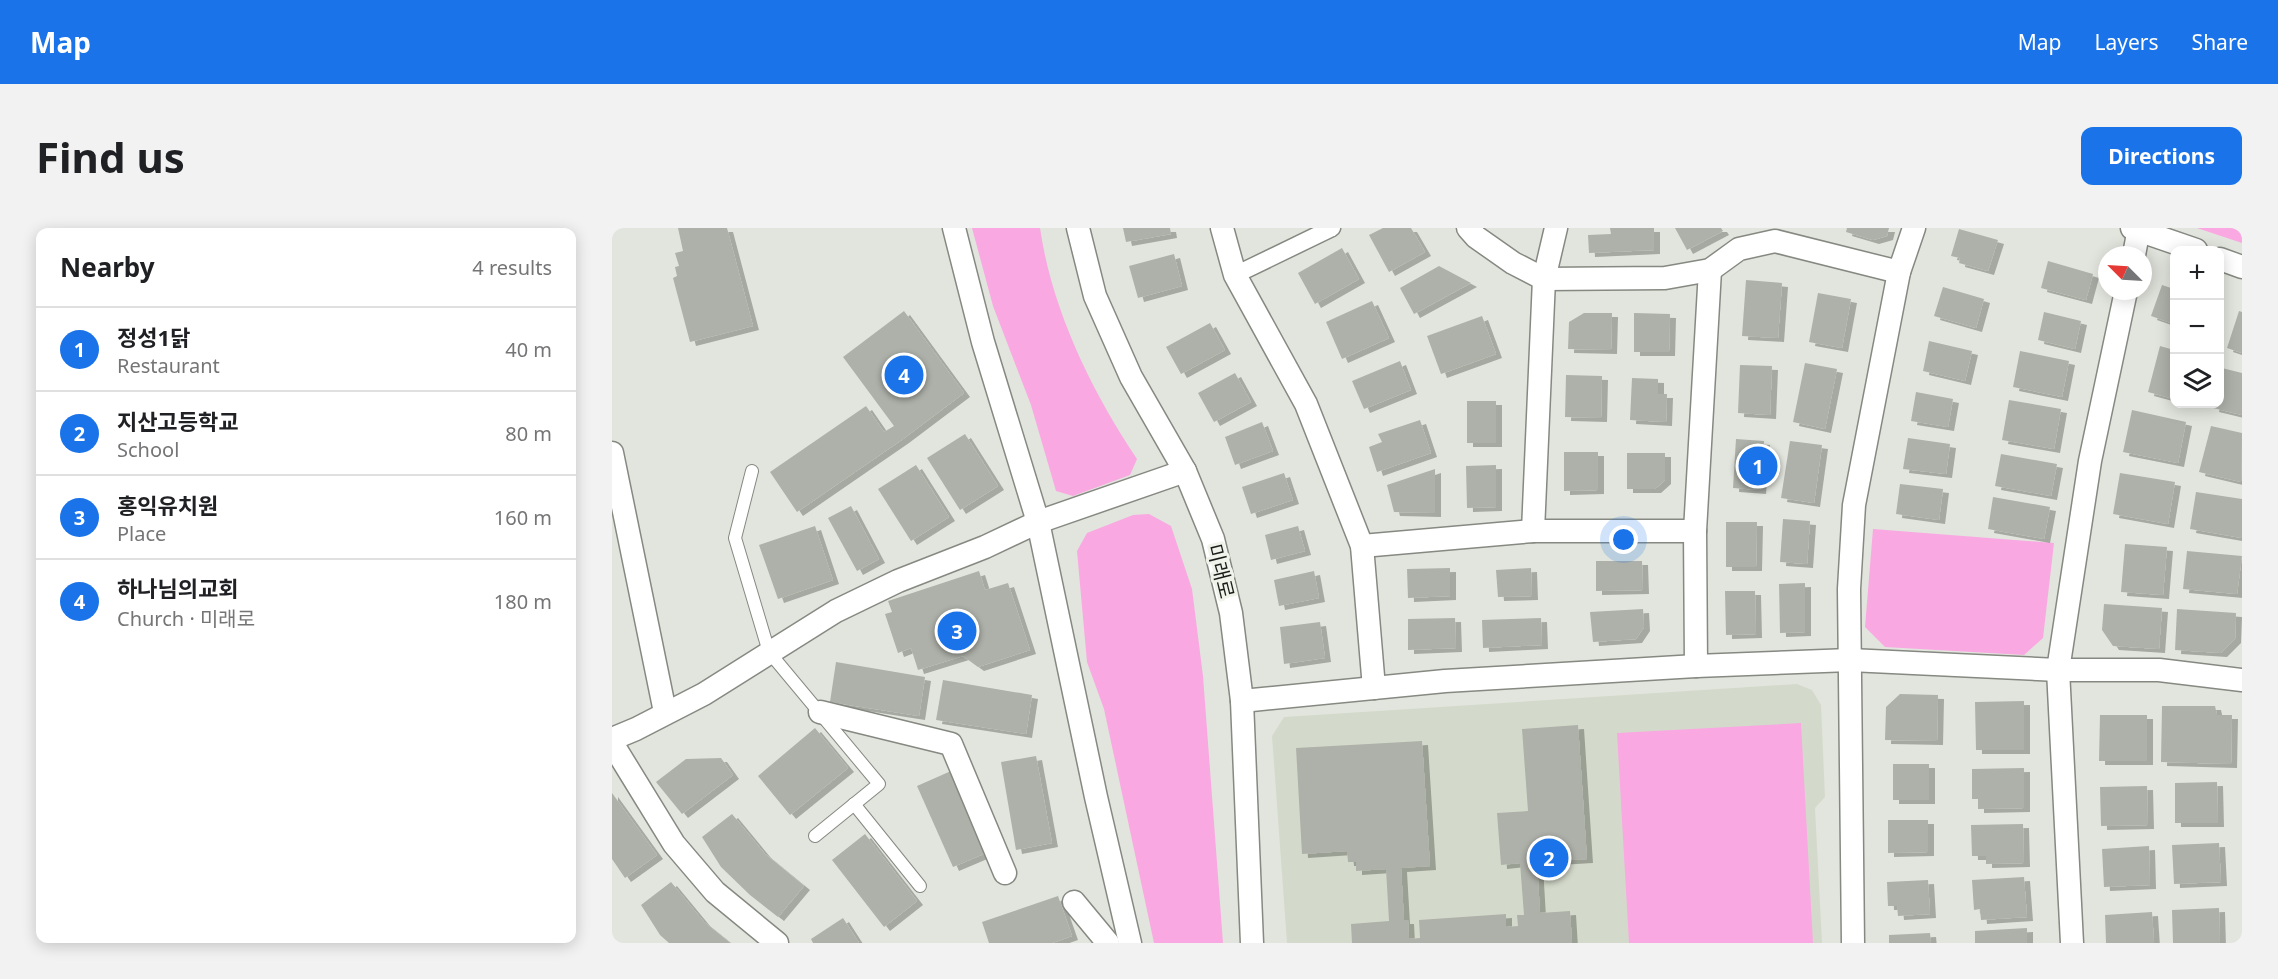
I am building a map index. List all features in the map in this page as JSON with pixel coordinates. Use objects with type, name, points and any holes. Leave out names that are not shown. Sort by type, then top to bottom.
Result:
[{"type":"street","points":[[954,228],[983,342],[1038,522],[1130,943]]},
{"type":"street","name":"미래로","points":[[1078,228],[1095,296],[1131,377],[1185,471],[1213,539],[1231,613],[1242,701],[1252,943]]},
{"type":"street","points":[[1222,228],[1235,275],[1306,404],[1362,546],[1374,688]]},
{"type":"street","points":[[1235,275],[1332,228]]},
{"type":"street","points":[[1468,228],[1476,237],[1513,263],[1544,279],[1665,278],[1710,270],[1739,249],[1775,240],[1899,272]]},
{"type":"street","points":[[1533,531],[1544,279],[1556,228]]},
{"type":"street","points":[[1853,943],[1849,589],[1854,505],[1899,272],[1914,228]]},
{"type":"street","points":[[2135,246],[2137,229],[2185,246]]},
{"type":"street","points":[[2224,260],[2242,267]]},
{"type":"street","points":[[1696,666],[1695,531],[1710,270]]},
{"type":"street","points":[[2072,943],[2058,670],[2090,461],[2124,300]]},
{"type":"street","points":[[612,453],[665,712]]},
{"type":"street","points":[[777,943],[715,892],[674,844],[612,741],[704,694],[836,611],[898,581],[985,547],[1038,522],[1185,471]]},
{"type":"street","points":[[1362,546],[1533,531],[1695,531]]},
{"type":"street","points":[[1242,701],[1444,681],[1696,666],[1850,660],[2058,670],[2159,670],[2242,680]]},
{"type":"street","points":[[820,712],[951,744],[1005,873]]},
{"type":"street","points":[[1074,902],[1108,943]]},
{"type":"lane","points":[[752,471],[735,538],[769,652],[879,784],[815,836]]},
{"type":"lane","points":[[854,804],[920,886]]},
{"type":"shaded area","points":[[972,228],[1040,228],[1054,289],[1076,348],[1104,405],[1137,459],[1130,475],[1073,496],[1056,491],[1031,405],[993,306]]},
{"type":"shaded area","points":[[2197,228],[2242,228],[2242,243]]},
{"type":"shaded area","points":[[1149,514],[1171,526],[1192,589],[1203,676],[1223,943],[1154,943],[1104,709],[1087,662],[1077,551],[1087,533],[1133,515]]},
{"type":"shaded area","points":[[1873,529],[2054,543],[2043,638],[2024,655],[1885,647],[1865,627]]},
{"type":"shaded area","points":[[1797,684],[1812,690],[1821,705],[1825,797],[1815,808],[1822,943],[1287,943],[1272,736],[1284,717]]},
{"type":"shaded area","points":[[1801,723],[1813,943],[1629,943],[1617,733]]},
{"type":"building","points":[[678,228],[727,228],[753,326],[690,342],[673,278],[677,276],[675,267],[679,266],[675,253],[683,251]]},
{"type":"building","points":[[1123,228],[1170,228],[1171,234],[1126,242]]},
{"type":"building","points":[[1383,228],[1411,228],[1425,252],[1389,272],[1369,235]]},
{"type":"building","points":[[1610,228],[1654,228],[1654,250],[1589,253],[1588,235],[1611,234]]},
{"type":"building","points":[[1675,228],[1721,228],[1723,231],[1687,250]]},
{"type":"building","points":[[1847,228],[1889,228],[1887,236],[1873,240],[1846,232]]},
{"type":"building","points":[[1959,229],[1998,240],[1988,271],[1959,263],[1960,258],[1951,256]]},
{"type":"building","points":[[1342,248],[1359,279],[1315,304],[1298,273]]},
{"type":"building","points":[[1174,254],[1182,286],[1138,298],[1129,266]]},
{"type":"building","points":[[2048,261],[2093,274],[2086,300],[2041,288]]},
{"type":"building","points":[[1439,266],[1471,283],[1414,314],[1400,288]]},
{"type":"building","points":[[1746,280],[1782,283],[1778,338],[1742,336]]},
{"type":"building","points":[[2162,285],[2170,288],[2170,323],[2151,316]]},
{"type":"building","points":[[1943,287],[1984,299],[1976,328],[1934,316]]},
{"type":"building","points":[[1818,293],[1851,299],[1842,348],[1809,342]]},
{"type":"building","points":[[1372,301],[1389,338],[1342,359],[1326,322]]},
{"type":"building","points":[[904,311],[964,393],[903,439],[797,512],[770,472],[866,406],[884,432],[894,426],[843,357]]},
{"type":"building","points":[[2239,311],[2242,312],[2242,353],[2227,348]]},
{"type":"building","points":[[2044,312],[2081,321],[2075,349],[2038,340]]},
{"type":"building","points":[[1584,313],[1612,313],[1611,350],[1568,349],[1569,322]]},
{"type":"building","points":[[1634,313],[1670,314],[1669,352],[1634,352]]},
{"type":"building","points":[[1482,316],[1496,354],[1441,374],[1427,336]]},
{"type":"building","points":[[1210,323],[1225,350],[1181,374],[1166,347]]},
{"type":"building","points":[[1929,341],[1972,351],[1965,381],[1923,371]]},
{"type":"building","points":[[2160,346],[2170,349],[2170,398],[2148,392]]},
{"type":"building","points":[[2020,351],[2069,361],[2062,397],[2013,387]]},
{"type":"building","points":[[1400,361],[1411,390],[1364,409],[1352,381]]},
{"type":"building","points":[[1805,363],[1837,369],[1825,429],[1793,422]]},
{"type":"building","points":[[1740,365],[1772,366],[1770,415],[1738,413]]},
{"type":"building","points":[[2224,368],[2242,373],[2242,415],[2213,408],[2224,408]]},
{"type":"building","points":[[1235,373],[1251,402],[1214,422],[1198,393]]},
{"type":"building","points":[[1566,375],[1602,376],[1601,418],[1565,417]]},
{"type":"building","points":[[1632,378],[1658,379],[1658,394],[1667,394],[1666,422],[1630,420]]},
{"type":"building","points":[[1916,392],[1953,399],[1948,427],[1911,421]]},
{"type":"building","points":[[2009,400],[2061,409],[2054,449],[2002,440]]},
{"type":"building","points":[[1467,401],[1496,401],[1496,443],[1467,443]]},
{"type":"building","points":[[2132,410],[2186,422],[2178,463],[2123,452]]},
{"type":"building","points":[[1420,420],[1431,453],[1377,472],[1369,447],[1382,442],[1378,434]]},
{"type":"building","points":[[1262,422],[1273,451],[1235,465],[1225,437]]},
{"type":"building","points":[[2211,426],[2242,433],[2241,482],[2199,472]]},
{"type":"building","points":[[965,434],[998,486],[960,510],[927,458]]},
{"type":"building","points":[[1908,438],[1950,444],[1946,474],[1903,469]]},
{"type":"building","points":[[1736,439],[1764,441],[1760,490],[1733,488]]},
{"type":"building","points":[[1790,441],[1822,445],[1814,503],[1781,498]]},
{"type":"building","points":[[1564,452],[1598,452],[1598,490],[1564,491]]},
{"type":"building","points":[[1627,453],[1665,453],[1665,480],[1655,489],[1627,489]]},
{"type":"building","points":[[2001,454],[2057,464],[2051,496],[1995,486]]},
{"type":"building","points":[[916,465],[949,517],[911,541],[878,489]]},
{"type":"building","points":[[1496,465],[1496,507],[1467,508],[1466,466]]},
{"type":"building","points":[[1435,469],[1435,513],[1394,512],[1387,485]]},
{"type":"building","points":[[1284,473],[1293,500],[1251,514],[1242,487]]},
{"type":"building","points":[[2120,473],[2175,482],[2168,524],[2113,514]]},
{"type":"building","points":[[1900,484],[1943,489],[1939,520],[1896,514]]},
{"type":"building","points":[[2196,492],[2242,499],[2242,538],[2190,529]]},
{"type":"building","points":[[1993,497],[2050,507],[2044,539],[1988,529]]},
{"type":"building","points":[[851,506],[879,559],[857,571],[828,518]]},
{"type":"building","points":[[1783,519],[1810,521],[1807,564],[1780,562]]},
{"type":"building","points":[[1726,522],[1757,522],[1756,567],[1726,567]]},
{"type":"building","points":[[815,526],[833,580],[778,599],[759,545]]},
{"type":"building","points":[[1298,526],[1305,551],[1271,560],[1265,535]]},
{"type":"building","points":[[2125,544],[2167,547],[2163,595],[2121,592]]},
{"type":"building","points":[[2187,551],[2242,556],[2237,594],[2183,589]]},
{"type":"building","points":[[1596,561],[1642,561],[1643,590],[1596,591]]},
{"type":"building","points":[[1450,568],[1450,596],[1408,598],[1407,569]]},
{"type":"building","points":[[1531,568],[1532,596],[1498,597],[1496,570]]},
{"type":"building","points":[[979,571],[985,590],[1008,583],[1030,650],[978,667],[963,656],[918,670],[911,648],[898,653],[885,614],[892,612],[888,601]]},
{"type":"building","points":[[1314,571],[1319,598],[1279,606],[1274,580]]},
{"type":"building","points":[[1805,583],[1805,632],[1780,633],[1779,584]]},
{"type":"building","points":[[1725,591],[1755,591],[1756,634],[1726,635]]},
{"type":"building","points":[[2104,604],[2162,608],[2159,649],[2113,646],[2102,630]]},
{"type":"building","points":[[1643,609],[1644,627],[1636,639],[1593,642],[1590,612]]},
{"type":"building","points":[[2177,609],[2236,613],[2235,639],[2221,653],[2175,650]]},
{"type":"building","points":[[1455,618],[1456,648],[1408,650],[1408,619]]},
{"type":"building","points":[[1541,618],[1542,645],[1483,648],[1482,620]]},
{"type":"building","points":[[1320,622],[1325,658],[1284,664],[1280,627]]},
{"type":"building","points":[[836,662],[925,677],[919,716],[830,702]]},
{"type":"building","points":[[943,680],[1032,695],[1026,734],[936,720]]},
{"type":"building","points":[[1900,694],[1938,695],[1937,741],[1885,740],[1886,707]]},
{"type":"building","points":[[2024,701],[2024,750],[1976,750],[1975,702]]},
{"type":"building","points":[[2162,706],[2215,706],[2217,715],[2232,715],[2231,764],[2161,762]]},
{"type":"building","points":[[2100,715],[2147,715],[2147,761],[2099,761]]},
{"type":"building","points":[[1578,725],[1587,859],[1537,862],[1540,913],[1570,911],[1572,943],[1352,943],[1351,924],[1389,921],[1386,869],[1356,871],[1356,862],[1348,862],[1347,851],[1302,854],[1296,748],[1422,741],[1430,866],[1401,868],[1404,920],[1408,920],[1409,939],[1420,938],[1419,920],[1506,914],[1506,927],[1518,926],[1517,915],[1524,915],[1520,863],[1501,865],[1497,813],[1528,811],[1522,729]]},
{"type":"building","points":[[815,728],[848,768],[790,815],[758,776]]},
{"type":"building","points":[[1036,756],[1052,843],[1016,850],[1001,762]]},
{"type":"building","points":[[721,758],[733,775],[682,814],[656,782],[686,759]]},
{"type":"building","points":[[1893,764],[1929,764],[1929,800],[1893,800]]},
{"type":"building","points":[[2024,768],[2024,808],[1978,809],[1978,799],[1972,799],[1972,769]]},
{"type":"building","points":[[951,771],[986,853],[953,867],[917,786]]},
{"type":"building","points":[[2217,782],[2218,823],[2175,823],[2175,783]]},
{"type":"building","points":[[2147,786],[2148,825],[2101,826],[2100,787]]},
{"type":"building","points":[[612,793],[657,855],[625,878],[612,859]]},
{"type":"building","points":[[732,814],[765,854],[804,886],[778,917],[750,895],[721,867],[702,837]]},
{"type":"building","points":[[1888,820],[1928,820],[1928,852],[1888,853]]},
{"type":"building","points":[[2023,824],[2024,863],[1986,864],[1986,856],[1972,856],[1971,825]]},
{"type":"building","points":[[865,834],[917,901],[884,927],[832,860]]},
{"type":"building","points":[[2219,843],[2221,882],[2174,884],[2172,845]]},
{"type":"building","points":[[2149,846],[2150,885],[2104,887],[2102,849]]},
{"type":"building","points":[[2024,877],[2027,917],[1981,920],[1980,909],[1974,910],[1972,880]]},
{"type":"building","points":[[1928,880],[1930,914],[1898,916],[1897,906],[1888,906],[1887,882]]},
{"type":"building","points":[[671,882],[704,922],[730,943],[669,943],[660,935],[641,905]]},
{"type":"building","points":[[1058,896],[1072,936],[1052,943],[989,943],[982,922]]},
{"type":"building","points":[[2219,908],[2220,943],[2173,943],[2172,910]]},
{"type":"building","points":[[2152,912],[2154,943],[2106,943],[2105,915]]},
{"type":"building","points":[[843,918],[859,943],[813,943],[811,939]]},
{"type":"building","points":[[2027,928],[2027,943],[1975,943],[1975,931]]},
{"type":"building","points":[[1930,933],[1931,943],[1889,943],[1889,935]]},
{"type":"place","name":"하나님의교회","points":[[904,375]]},
{"type":"place","name":"정성1닭","points":[[1758,466]]},
{"type":"place","name":"홍익유치원","points":[[957,631]]},
{"type":"place","name":"지산고등학교","points":[[1549,858]]}]
